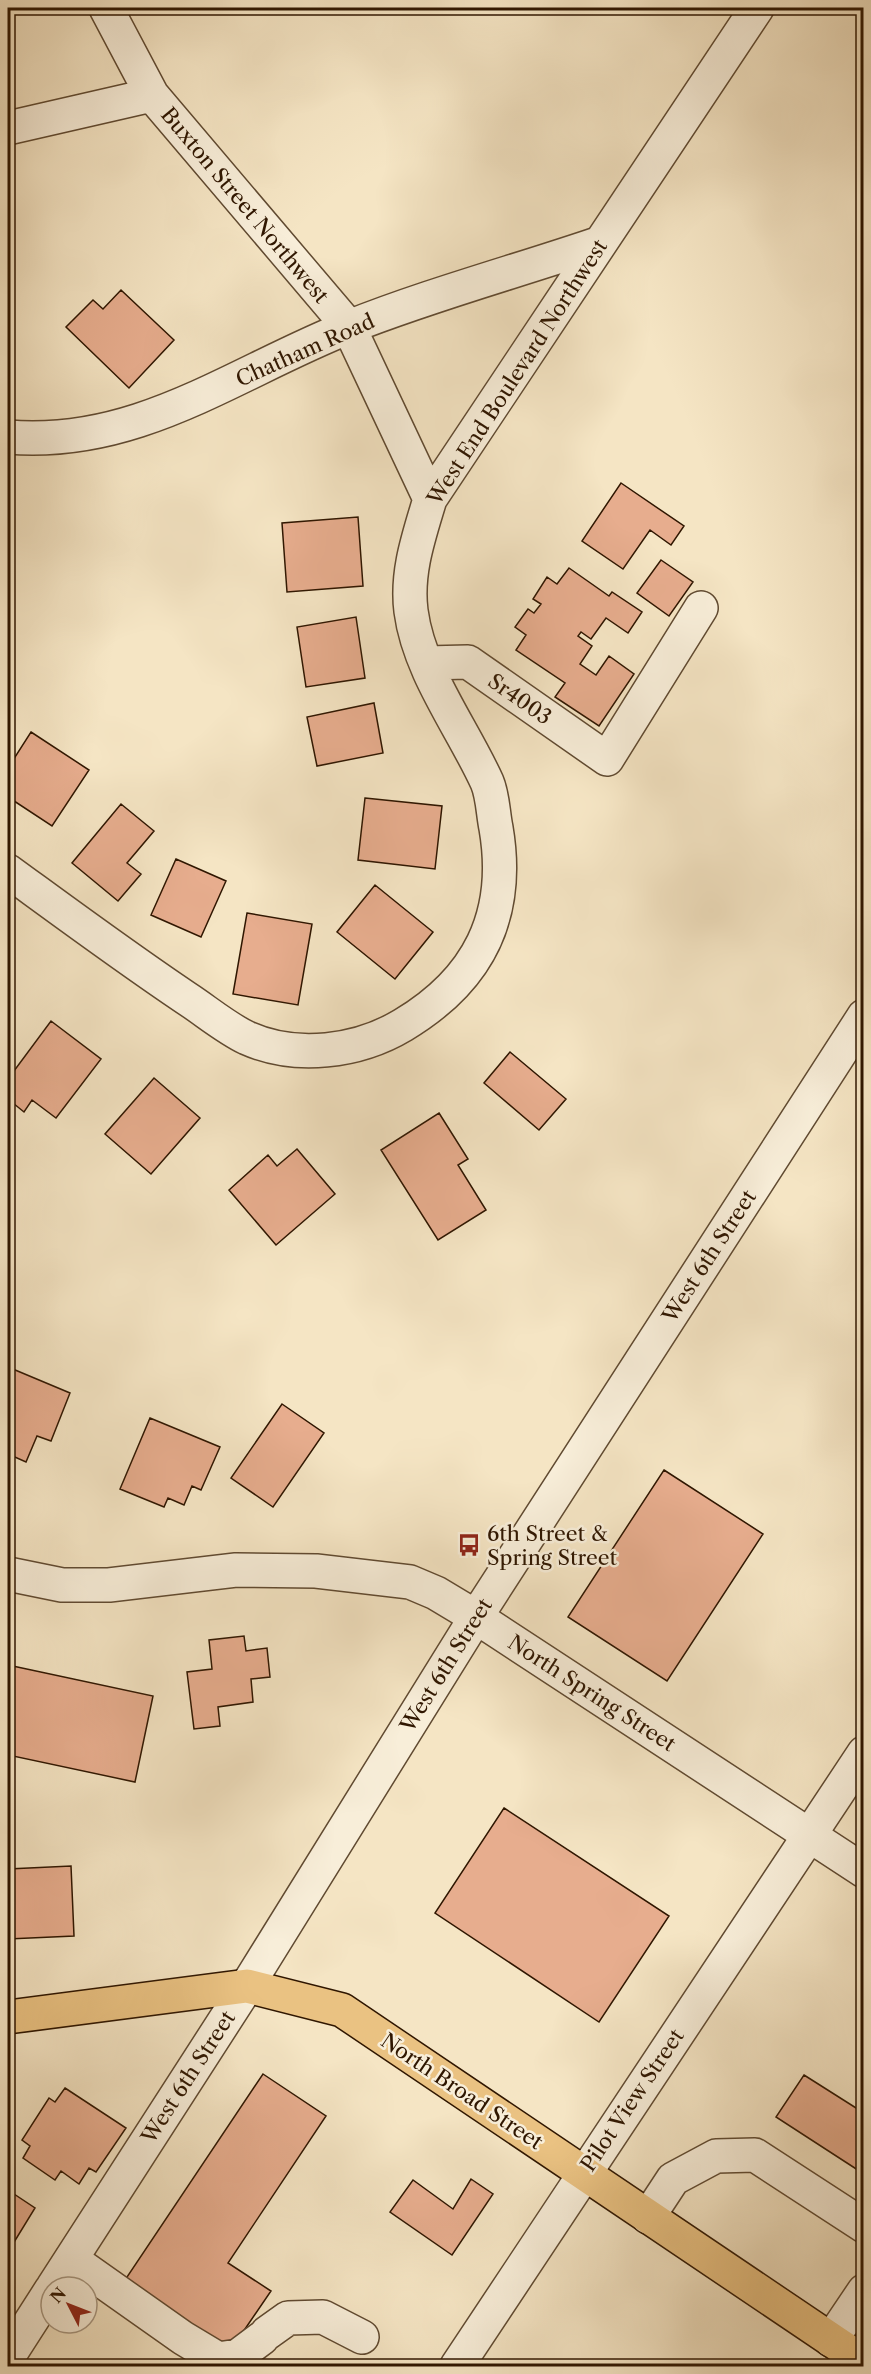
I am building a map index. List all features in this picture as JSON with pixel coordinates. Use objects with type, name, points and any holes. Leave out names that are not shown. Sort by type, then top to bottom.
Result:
[{"type":"main road","name":"North Broad Street","points":[[8,2017],[247,1986],[342,2010],[864,2362]]},
{"type":"street","name":"Buxton Street Northwest","points":[[106,8],[152,95],[349,327],[430,499]]},
{"type":"street","name":"West End Boulevard Northwest","points":[[8,871],[142,968],[247,1038],[277,1047],[326,1050],[357,1046],[387,1035],[429,1010],[453,989],[472,964],[487,936],[497,905],[501,874],[488,786],[426,663],[411,613],[409,575],[430,499],[758,8]]},
{"type":"street","points":[[8,128],[152,95]]},
{"type":"street","name":"Chatham Road","points":[[8,437],[31,439],[79,436],[125,426],[184,405],[349,327],[600,243]]},
{"type":"street","name":"Sr4003","points":[[426,663],[468,662],[608,759],[701,608]]},
{"type":"street","name":"West 6th Street","points":[[61,2275],[247,1986],[476,1617],[864,1016]]},
{"type":"street","name":"North Spring Street","points":[[8,1574],[62,1584],[110,1585],[236,1570],[316,1571],[410,1582],[436,1593],[476,1617],[864,1871]]},
{"type":"street","name":"Pilot View Street","points":[[456,2367],[864,1752]]},
{"type":"street","points":[[648,2217],[673,2180],[717,2156],[755,2155],[864,2226]]},
{"type":"street","points":[[71,2259],[183,2338],[218,2359],[238,2356],[288,2318],[323,2318],[362,2337]]},
{"type":"street","points":[[831,2340],[864,2291]]},
{"type":"street","name":"West 6th Street","points":[[8,2357],[39,2308]]},
{"type":"building","points":[[121,290],[174,340],[129,388],[66,327],[93,300],[103,309]]},
{"type":"building","points":[[621,483],[684,526],[671,545],[650,530],[623,569],[582,541]]},
{"type":"building","points":[[358,517],[363,586],[287,592],[282,523]]},
{"type":"building","points":[[661,560],[693,582],[669,616],[637,593]]},
{"type":"building","points":[[569,568],[609,596],[612,592],[642,612],[628,633],[606,618],[591,639],[581,632],[578,636],[592,646],[580,664],[596,675],[609,656],[634,674],[599,726],[555,697],[565,683],[516,650],[526,635],[515,627],[528,609],[534,613],[541,604],[533,599],[547,577],[557,584]]},
{"type":"building","points":[[356,617],[365,678],[306,687],[297,627]]},
{"type":"building","points":[[374,703],[383,753],[317,766],[307,717]]},
{"type":"building","points":[[31,732],[89,770],[52,826],[8,797],[8,768]]},
{"type":"building","points":[[365,798],[442,806],[435,869],[358,860]]},
{"type":"building","points":[[121,804],[154,831],[127,863],[141,874],[118,901],[72,863]]},
{"type":"building","points":[[176,859],[226,881],[201,937],[151,915]]},
{"type":"building","points":[[375,885],[433,932],[395,979],[337,932]]},
{"type":"building","points":[[247,913],[312,924],[298,1005],[233,994]]},
{"type":"building","points":[[51,1021],[101,1059],[56,1118],[32,1100],[24,1112],[8,1099],[8,1079]]},
{"type":"building","points":[[510,1052],[566,1099],[539,1130],[484,1083]]},
{"type":"building","points":[[154,1078],[200,1118],[151,1174],[105,1134]]},
{"type":"building","points":[[439,1113],[468,1159],[458,1165],[486,1210],[438,1240],[381,1150]]},
{"type":"building","points":[[297,1149],[335,1194],[276,1245],[229,1190],[268,1155],[277,1166]]},
{"type":"building","points":[[8,1367],[70,1393],[51,1441],[37,1436],[26,1462],[8,1454]]},
{"type":"building","points":[[282,1404],[324,1433],[273,1507],[231,1478]]},
{"type":"building","points":[[150,1418],[220,1447],[201,1490],[192,1486],[184,1505],[168,1498],[164,1507],[120,1489]]},
{"type":"building","points":[[664,1470],[763,1534],[667,1681],[568,1617]]},
{"type":"building","points":[[244,1636],[246,1651],[267,1648],[270,1677],[251,1679],[253,1702],[218,1707],[220,1726],[194,1729],[187,1672],[212,1669],[209,1640]]},
{"type":"building","points":[[8,1665],[153,1696],[135,1782],[8,1755]]},
{"type":"building","points":[[504,1808],[669,1916],[599,2022],[435,1913]]},
{"type":"building","points":[[71,1866],[74,1936],[8,1939],[8,1869]]},
{"type":"building","points":[[263,2074],[326,2116],[228,2263],[271,2291],[230,2351],[125,2280]]},
{"type":"building","points":[[804,2075],[864,2113],[864,2174],[776,2117]]},
{"type":"building","points":[[65,2088],[126,2128],[96,2172],[89,2168],[79,2184],[61,2171],[55,2180],[23,2158],[30,2146],[22,2140],[49,2098],[55,2102]]},
{"type":"building","points":[[471,2179],[493,2194],[452,2255],[390,2212],[413,2180],[453,2209]]},
{"type":"building","points":[[8,2190],[35,2208],[8,2252]]},
{"type":"place","name":"6th Street & Spring Street","points":[[469,1545]]}]
